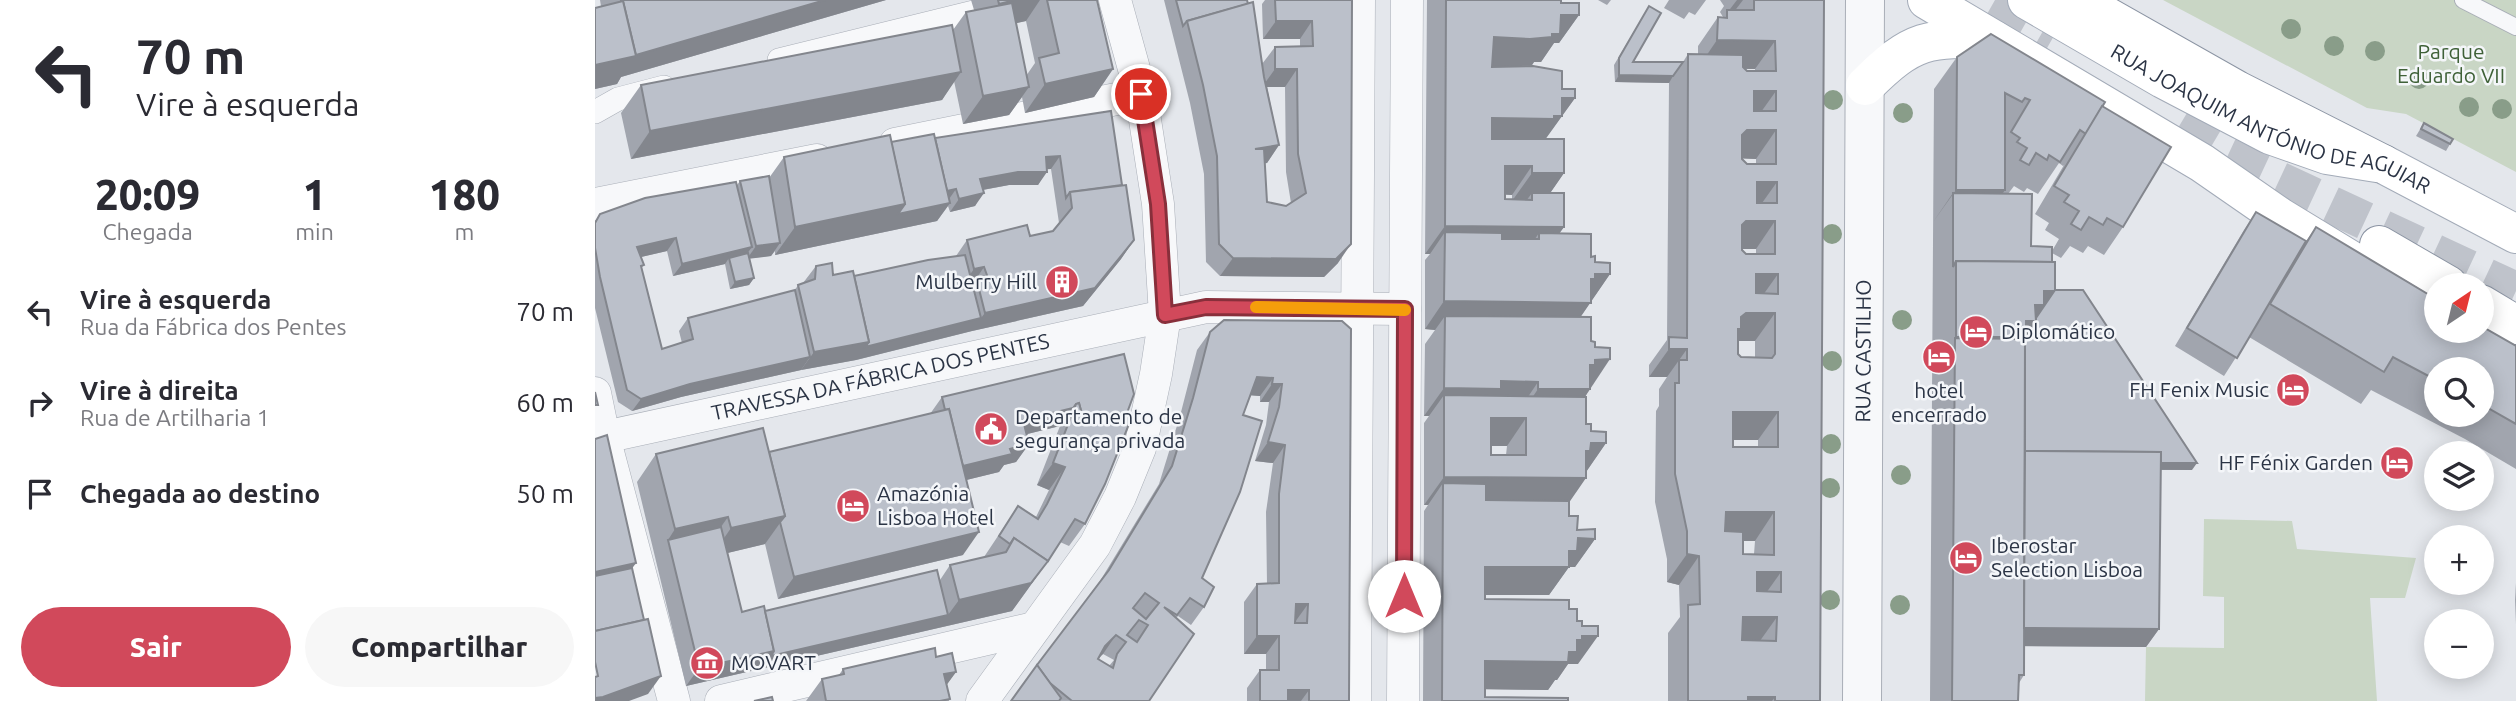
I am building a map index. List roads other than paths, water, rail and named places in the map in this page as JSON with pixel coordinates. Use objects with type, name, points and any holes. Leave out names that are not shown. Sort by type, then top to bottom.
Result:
[{"type":"main road","points":[[1927,0],[2202,163],[2280,217],[2424,305]]},
{"type":"main road","name":"RUA JOAQUIM ANTÓNIO DE AGUIAR","points":[[2027,0],[2163,79],[2279,139],[2327,155],[2382,164],[2516,234]]},
{"type":"main road","points":[[2078,0],[2237,90],[2382,164]]},
{"type":"main road","points":[[2115,0],[2286,95],[2382,164]]},
{"type":"main road","points":[[1865,86],[1908,50],[1929,41],[1949,38],[1995,40]]},
{"type":"main road","points":[[2379,245],[2427,273]]},
{"type":"main road","points":[[2494,312],[2516,325]]},
{"type":"main road","points":[[2489,343],[2516,359]]},
{"type":"street","points":[[982,701],[1095,545],[1120,497],[1140,448],[1156,374],[1165,315],[1158,204],[1141,94],[1115,0]]},
{"type":"street","points":[[1355,701],[1359,0]]},
{"type":"street","points":[[1403,701],[1407,0]]},
{"type":"street","name":"RUA CASTILHO","points":[[1862,701],[1865,0]]},
{"type":"street","points":[[763,63],[974,12]]},
{"type":"street","points":[[595,112],[618,99],[684,83]]},
{"type":"street","points":[[595,204],[1141,94]]},
{"type":"street","name":"TRAVESSA DA FÁBRICA DOS PENTES","points":[[599,438],[1206,307],[1405,309]]},
{"type":"street","points":[[595,393],[599,438],[674,701]]},
{"type":"street","points":[[722,701],[1034,628]]},
{"type":"lane","points":[[2463,0],[2516,27]]},
{"type":"tunnel","points":[[1995,0],[2055,34]]},
{"type":"tunnel","points":[[2178,128],[2220,153],[2516,291]]},
{"type":"place","name":"Mulberry Hill","points":[[1062,282]]},
{"type":"place","name":"Diplomático","points":[[1976,332]]},
{"type":"place","name":"hotel encerrado","points":[[1939,357]]},
{"type":"place","name":"FH Fenix Music","points":[[2293,390]]},
{"type":"place","name":"Departamento de segurança privada","points":[[991,429]]},
{"type":"place","name":"HF Fénix Garden","points":[[2397,463]]},
{"type":"place","name":"Amazónia Lisboa Hotel","points":[[853,506]]},
{"type":"place","name":"Iberostar Selection Lisboa","points":[[1966,558]]},
{"type":"place","name":"MOVART","points":[[707,663]]},
{"type":"park label","name":"Parque Eduardo VII","points":[[2451,64]]}]
